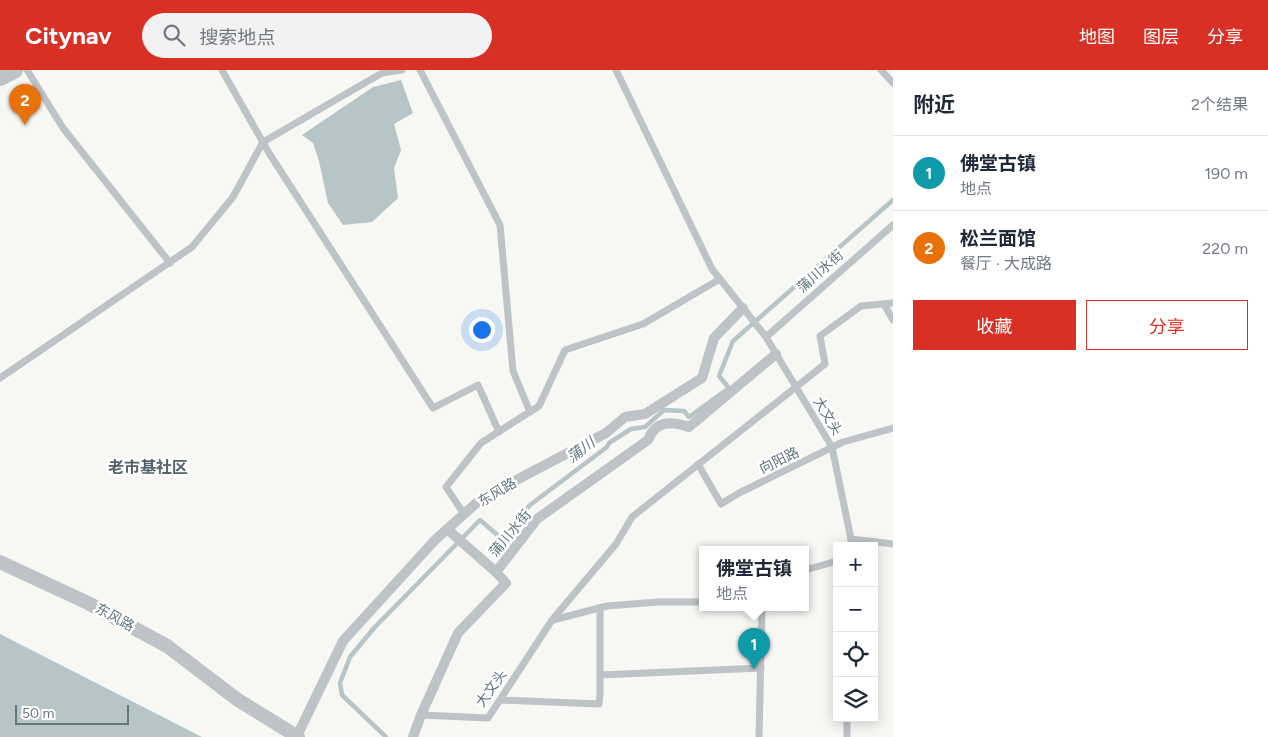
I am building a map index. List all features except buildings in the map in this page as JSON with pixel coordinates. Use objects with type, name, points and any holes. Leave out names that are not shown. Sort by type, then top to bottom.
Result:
[{"type":"street","points":[[0,77],[14,70]]},
{"type":"street","name":"东风路","points":[[0,562],[88,603],[168,646],[238,700],[298,737],[344,641],[435,540],[450,532],[464,514],[482,498],[606,433],[625,417],[645,414],[702,378],[714,338],[745,311]]},
{"type":"street","name":"蒲川水街","points":[[413,737],[458,633],[506,582],[496,572],[537,519],[648,440],[652,430],[664,423],[677,423],[689,427],[776,354]]},
{"type":"street","points":[[450,532],[496,572]]},
{"type":"lane","points":[[27,70],[63,128],[170,263]]},
{"type":"lane","points":[[222,70],[263,142],[433,408],[478,386],[499,432]]},
{"type":"lane","points":[[0,378],[192,248],[233,198],[263,142],[382,74],[402,70]]},
{"type":"lane","points":[[420,70],[500,225],[514,371],[530,412]]},
{"type":"lane","name":"大文头","points":[[616,70],[712,269],[766,337],[832,448],[851,542]]},
{"type":"lane","points":[[881,70],[893,82]]},
{"type":"lane","name":"蒲川水街","points":[[766,337],[893,225]]},
{"type":"lane","points":[[464,514],[446,487],[482,443],[539,406],[564,350],[643,324],[720,279]]},
{"type":"lane","points":[[893,303],[884,304],[893,320]]},
{"type":"lane","name":"大文头","points":[[421,715],[488,718],[552,620],[616,544],[632,517],[825,364],[820,336],[861,306],[884,304]]},
{"type":"lane","name":"向阳路","points":[[698,464],[721,504],[739,493],[843,442],[893,428]]},
{"type":"lane","points":[[878,543],[893,544]]},
{"type":"lane","points":[[809,569],[833,562]]},
{"type":"lane","points":[[552,620],[607,606],[658,602],[699,602]]},
{"type":"lane","points":[[500,700],[599,704],[600,608]]},
{"type":"lane","points":[[759,737],[762,611]]},
{"type":"lane","points":[[600,675],[761,668]]},
{"type":"lane","points":[[847,722],[847,737]]},
{"type":"shaded area","points":[[401,80],[413,113],[394,124],[401,150],[394,168],[398,198],[372,222],[343,225],[328,203],[313,143],[302,135],[373,87]]},
{"type":"shaded area","points":[[0,634],[202,737],[0,737]]},
{"type":"waterway","name":"蒲川","points":[[386,737],[342,695],[340,683],[350,657],[374,628],[480,520],[501,538],[530,505],[607,447],[609,443],[631,429],[645,427],[664,410],[684,411],[689,417],[729,388],[719,376],[733,341],[893,200]]},
{"type":"place","name":"松兰面馆","points":[[25,125]]},
{"type":"place","name":"佛堂古镇","points":[[754,669]]},
{"type":"district","name":"老市基社区","points":[[148,467]]}]
